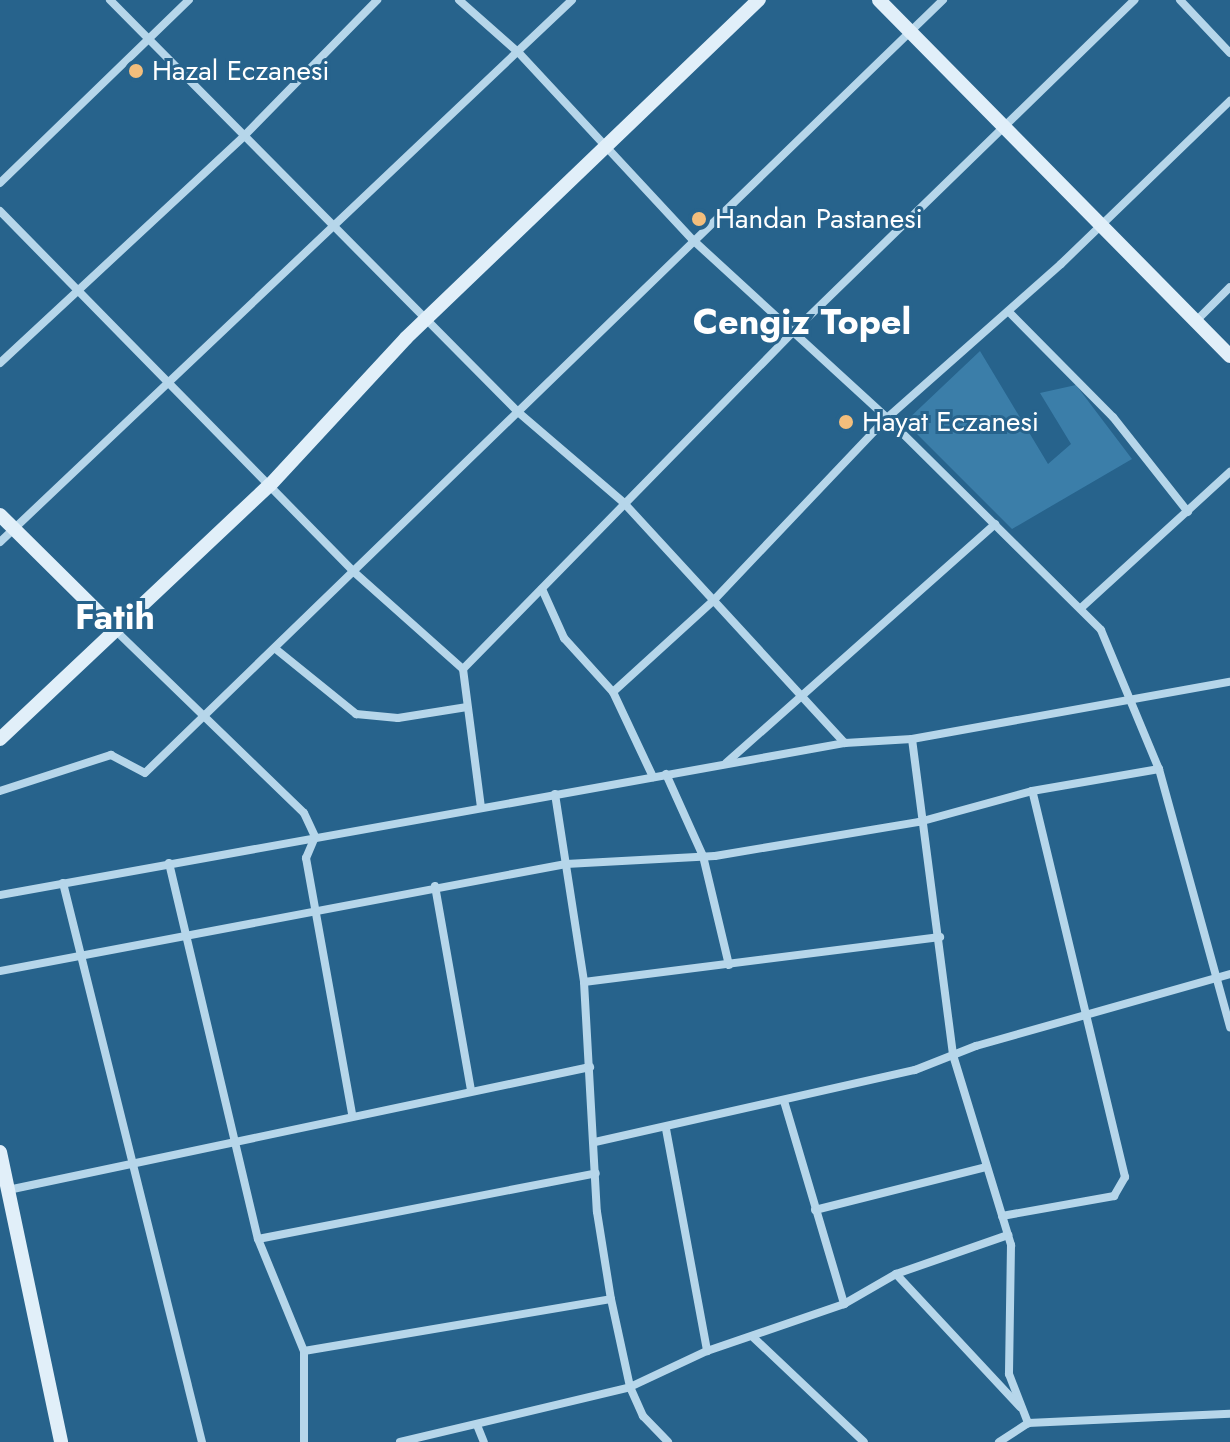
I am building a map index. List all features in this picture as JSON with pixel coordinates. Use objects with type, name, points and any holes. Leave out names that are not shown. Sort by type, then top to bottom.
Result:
[{"type":"street","points":[[110,0],[425,321],[518,412],[624,503],[845,743]]},
{"type":"street","points":[[0,183],[189,0]]},
{"type":"street","points":[[0,363],[245,135],[377,0]]},
{"type":"street","points":[[459,0],[519,53],[604,151],[694,241],[887,418],[1081,608],[1116,654],[1159,769],[1230,1027]]},
{"type":"street","points":[[0,542],[168,387],[329,224],[519,53],[572,0]]},
{"type":"street","points":[[0,739],[114,628],[270,485],[425,321],[759,0]]},
{"type":"street","points":[[879,0],[1230,356]]},
{"type":"street","points":[[0,791],[111,755],[145,773],[277,650],[943,0]]},
{"type":"street","points":[[463,669],[794,331],[1001,126],[1134,0]]},
{"type":"street","points":[[1180,0],[1230,53]]},
{"type":"street","points":[[613,692],[714,600],[887,418],[1009,312],[1230,101]]},
{"type":"street","points":[[0,211],[75,293],[354,572],[463,669],[481,808]]},
{"type":"street","points":[[1195,323],[1230,287]]},
{"type":"street","points":[[1009,312],[1113,417],[1188,512]]},
{"type":"street","points":[[1081,608],[1230,472]]},
{"type":"street","points":[[0,515],[203,719],[304,813],[315,837],[306,858],[352,1113]]},
{"type":"street","points":[[725,764],[995,524]]},
{"type":"street","points":[[542,589],[564,638],[613,692],[653,777]]},
{"type":"street","points":[[277,650],[356,714],[398,718],[467,707]]},
{"type":"street","points":[[0,895],[845,743],[912,739],[1230,682]]},
{"type":"street","points":[[912,739],[919,822],[940,937],[953,1055],[1008,1235],[1009,1374],[1028,1423]]},
{"type":"street","points":[[0,971],[314,907],[566,864],[703,856],[919,822],[1032,791],[1159,769]]},
{"type":"street","points":[[666,774],[703,856],[729,965]]},
{"type":"street","points":[[1002,1216],[1114,1196],[1124,1185],[1089,1013],[1032,791]]},
{"type":"street","points":[[555,794],[584,982],[596,1173],[611,1299],[630,1387],[643,1416],[668,1442]]},
{"type":"street","points":[[169,863],[182,936],[258,1239],[304,1351],[304,1442]]},
{"type":"street","points":[[63,883],[202,1442]]},
{"type":"street","points":[[435,886],[471,1090]]},
{"type":"street","points":[[584,982],[940,937]]},
{"type":"street","points":[[595,1142],[784,1101],[1230,974]]},
{"type":"street","points":[[8,1190],[352,1113],[590,1067]]},
{"type":"street","points":[[784,1101],[844,1304]]},
{"type":"street","points":[[666,1129],[707,1351]]},
{"type":"street","points":[[0,1152],[61,1442]]},
{"type":"street","points":[[815,1210],[986,1167]]},
{"type":"street","points":[[258,1239],[596,1173]]},
{"type":"street","points":[[400,1442],[630,1387],[707,1351],[754,1338],[844,1304],[896,1274],[1008,1235]]},
{"type":"street","points":[[896,1274],[984,1375],[1023,1410]]},
{"type":"street","points":[[304,1351],[611,1299]]},
{"type":"street","points":[[754,1338],[864,1442]]},
{"type":"street","points":[[999,1442],[1028,1423],[1230,1414]]},
{"type":"street","points":[[477,1425],[484,1442]]},
{"type":"shaded area","points":[[980,351],[1048,464],[1071,444],[1040,393],[1076,385],[1132,459],[1012,529],[905,422]]},
{"type":"place","name":"Hazal Eczanesi","points":[[136,71]]},
{"type":"place","name":"Handan Pastanesi","points":[[699,219]]},
{"type":"place","name":"Hayat Eczanesi","points":[[846,422]]},
{"type":"district","name":"Cengiz Topel","points":[[802,322]]},
{"type":"district","name":"Fatih","points":[[115,617]]}]
